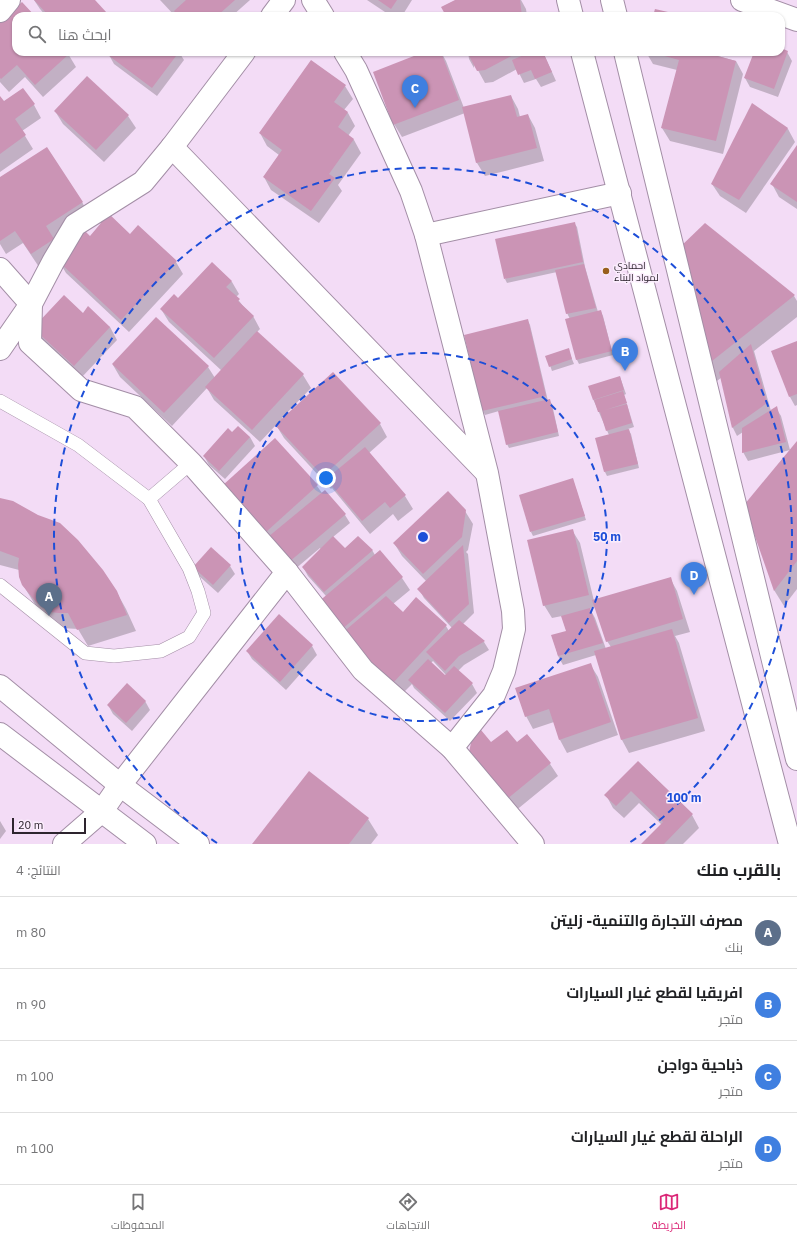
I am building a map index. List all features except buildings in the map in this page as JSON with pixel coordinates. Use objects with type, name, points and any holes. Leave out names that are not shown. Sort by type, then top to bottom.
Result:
[{"type":"street","points":[[0,10],[9,0]]},
{"type":"street","points":[[275,12],[284,0]]},
{"type":"street","points":[[313,0],[320,12]]},
{"type":"street","points":[[568,0],[571,12]]},
{"type":"street","points":[[612,0],[615,12]]},
{"type":"street","points":[[742,0],[775,12]]},
{"type":"street","points":[[785,16],[797,20]]},
{"type":"street","points":[[0,349],[31,304],[53,262],[75,225],[143,182],[172,147],[241,56]]},
{"type":"street","points":[[347,56],[356,70],[411,191],[426,235],[487,473],[513,611],[514,629],[504,671],[494,695],[452,748]]},
{"type":"street","points":[[583,56],[790,844]]},
{"type":"street","points":[[626,56],[797,759]]},
{"type":"street","points":[[172,147],[487,473]]},
{"type":"street","points":[[426,235],[620,193]]},
{"type":"street","points":[[0,269],[31,304],[30,343],[81,390],[135,407],[191,463],[288,572],[363,670],[452,748],[533,844]]},
{"type":"street","points":[[64,844],[102,811],[120,785],[288,572]]},
{"type":"street","points":[[0,686],[120,785],[198,844]]},
{"type":"street","points":[[0,734],[145,844]]},
{"type":"lane","points":[[0,401],[78,445],[149,498],[189,568],[198,590],[204,613],[189,637],[161,652],[114,656],[85,653],[0,585]]},
{"type":"lane","points":[[149,498],[191,463]]},
{"type":"place","name":"ذباحية دواجن","points":[[415,108]]},
{"type":"place","name":"احمادي لمواد البناء","points":[[606,271]]},
{"type":"place","name":"افريقيا لقطع غيار السيارات","points":[[625,371]]},
{"type":"place","name":"الراحلة لقطع غيار السيارات","points":[[694,595]]},
{"type":"place","name":"مصرف التجارة والتنمية- زليتن","points":[[49,616]]}]
